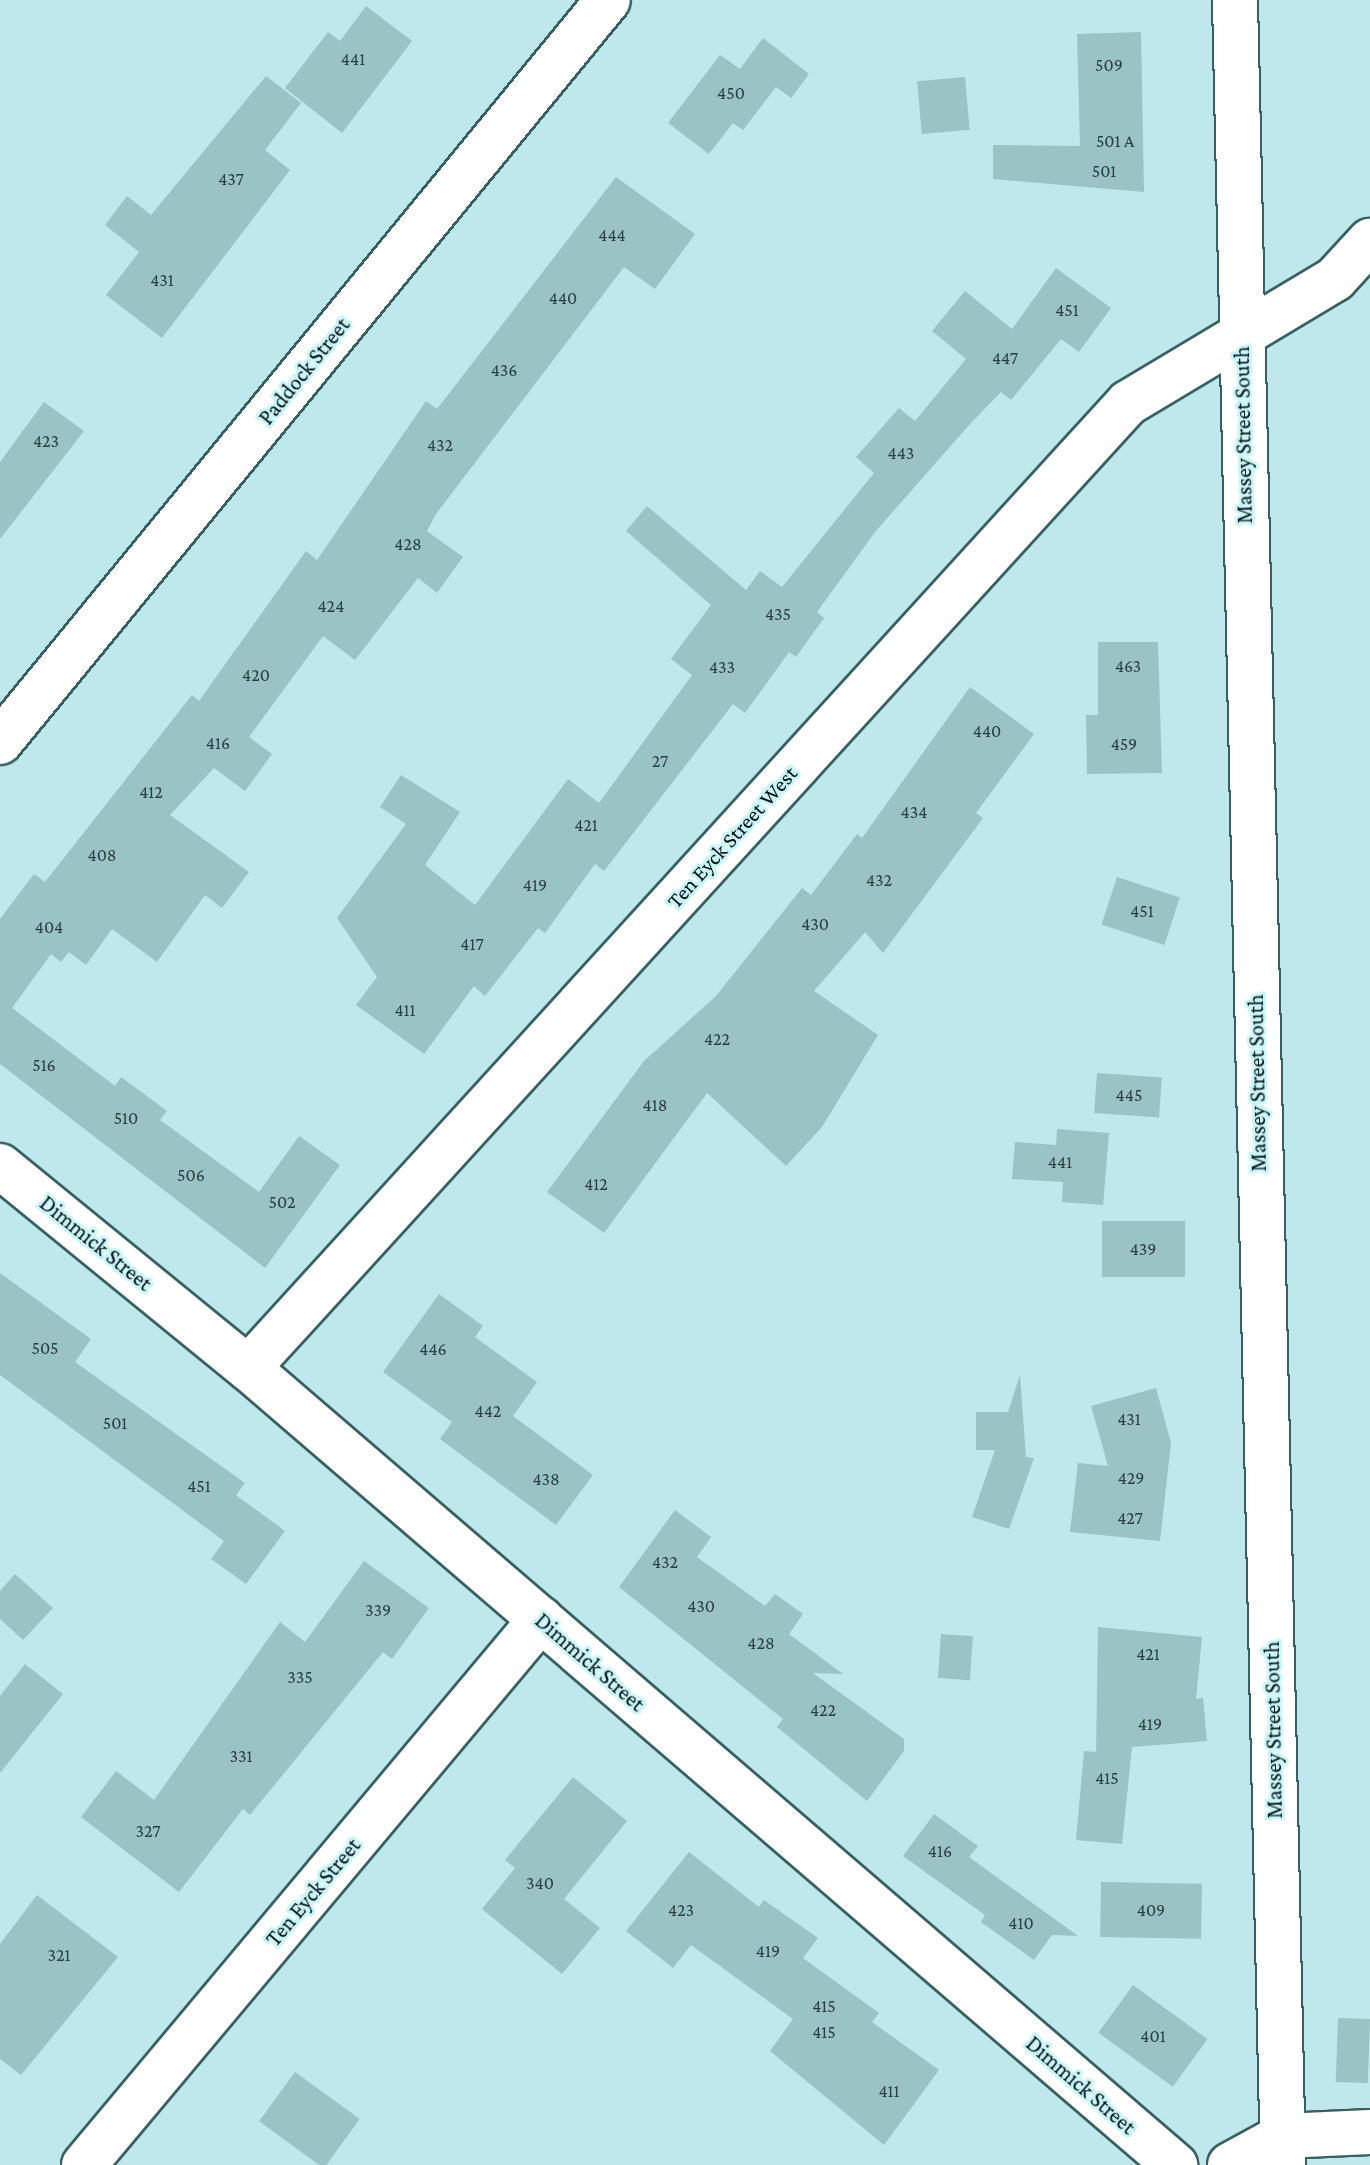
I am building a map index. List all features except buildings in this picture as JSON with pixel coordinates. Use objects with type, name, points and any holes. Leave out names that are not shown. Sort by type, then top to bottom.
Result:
[{"type":"street","name":"Paddock Street","points":[[0,742],[608,0]]},
{"type":"street","name":"Massey Street South","points":[[1235,0],[1283,2150]]},
{"type":"street","name":"Ten Eyck Street West","points":[[248,1368],[1128,403],[1242,338],[1335,279],[1370,241]]},
{"type":"street","name":"Dimmick Street","points":[[0,1166],[248,1368],[1175,2165]]},
{"type":"street","name":"Ten Eyck Street","points":[[84,2165],[541,1619]]},
{"type":"street","points":[[1230,2165],[1283,2150],[1370,2132]]}]
